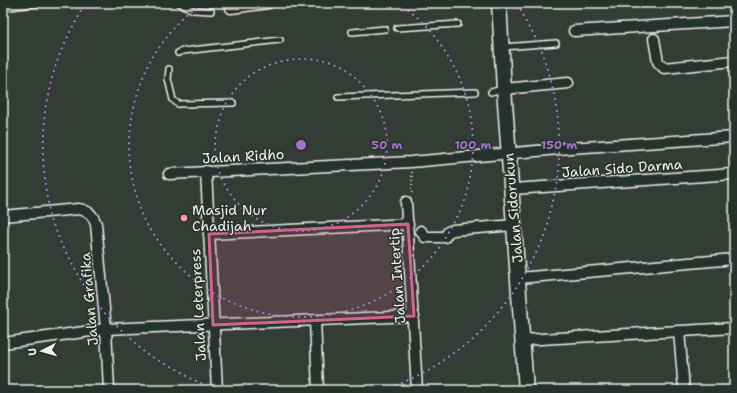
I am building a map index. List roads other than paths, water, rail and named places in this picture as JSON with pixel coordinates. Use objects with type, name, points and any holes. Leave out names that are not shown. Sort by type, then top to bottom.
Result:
[{"type":"street","points":[[231,8],[268,3]]},
{"type":"street","name":"Jalan Sidorukun","points":[[499,3],[502,47],[498,90],[513,189],[524,340],[526,390]]},
{"type":"street","points":[[574,31],[734,21]]},
{"type":"street","points":[[654,39],[658,62],[664,68],[734,61]]},
{"type":"street","points":[[498,90],[568,83]]},
{"type":"street","name":"Jalan Ridho","points":[[169,174],[411,162],[509,155],[585,147],[734,137]]},
{"type":"street","name":"Jalan Leterpress","points":[[206,171],[217,390]]},
{"type":"street","name":"Jalan Sido Darma","points":[[513,189],[734,174]]},
{"type":"street","name":"Jalan Intertip","points":[[406,202],[414,316],[417,390]]},
{"type":"street","name":"Jalan Grafika","points":[[3,216],[79,209],[86,210],[93,216],[96,224],[106,329],[109,390]]},
{"type":"street","points":[[208,234],[408,224]]},
{"type":"street","points":[[421,231],[425,237],[435,238],[445,237],[448,232],[453,230],[515,225]]},
{"type":"street","points":[[519,278],[734,259]]},
{"type":"street","points":[[3,343],[106,329],[414,316]]},
{"type":"street","points":[[315,320],[318,390]]},
{"type":"street","points":[[524,340],[734,328]]},
{"type":"street","points":[[680,330],[684,390]]},
{"type":"lane","points":[[3,8],[40,3]]},
{"type":"lane","points":[[179,3],[193,10],[211,11]]},
{"type":"lane","points":[[397,28],[458,24]]},
{"type":"lane","points":[[352,32],[385,29]]},
{"type":"lane","points":[[178,53],[183,51],[280,40]]},
{"type":"lane","points":[[502,47],[556,43]]},
{"type":"lane","points":[[169,69],[168,79],[173,100],[178,104],[233,103]]},
{"type":"lane","points":[[338,97],[475,92]]},
{"type":"place","name":"Masjid Nur Chadijah","points":[[184,218]]}]
